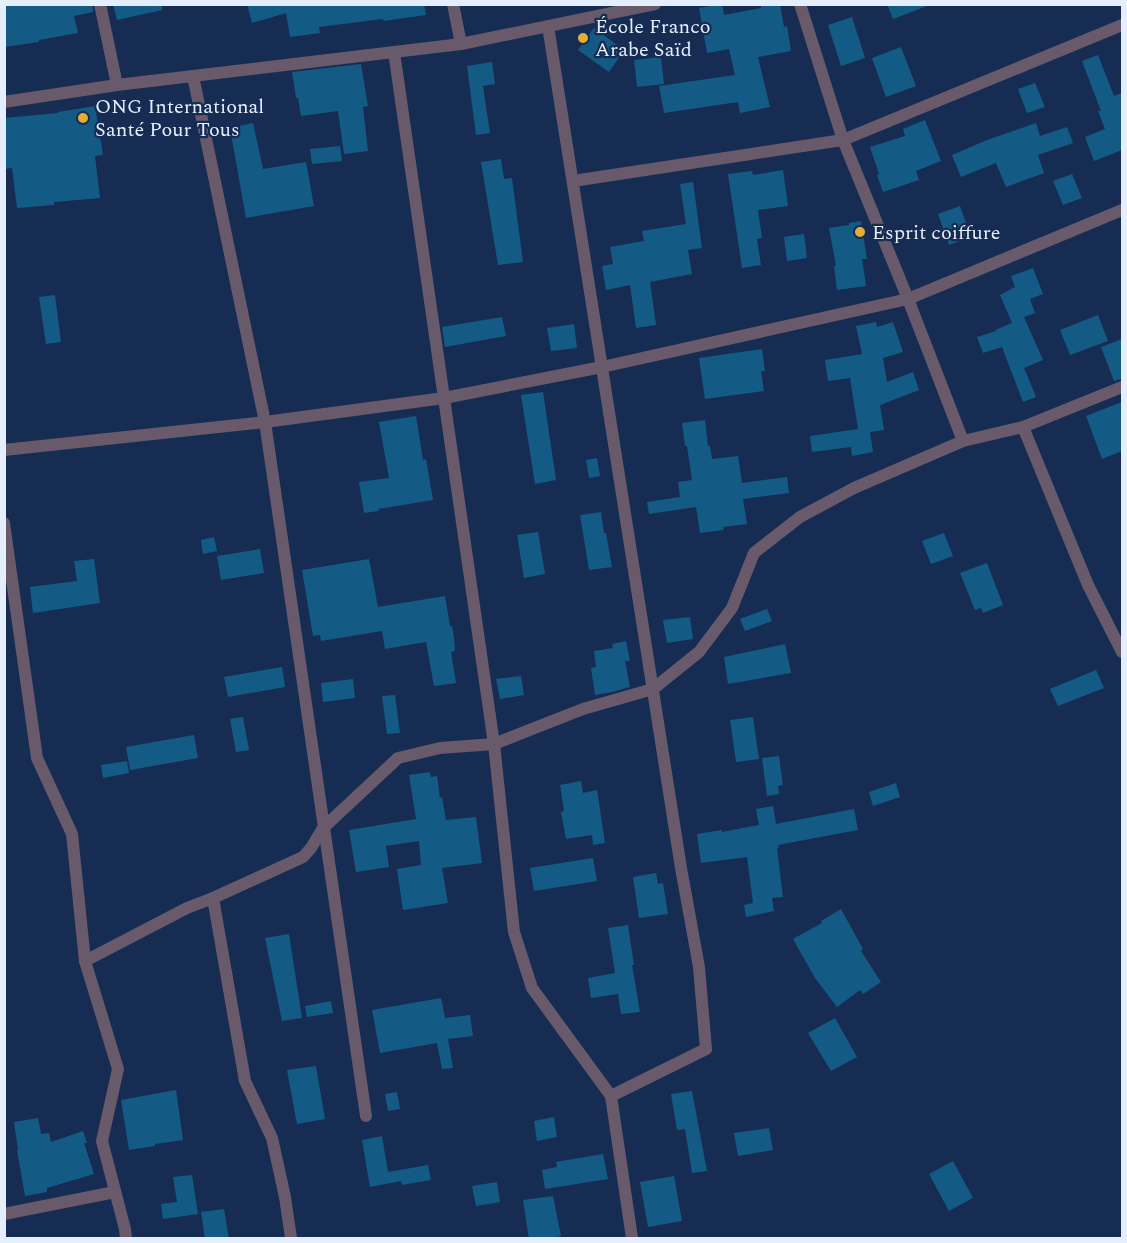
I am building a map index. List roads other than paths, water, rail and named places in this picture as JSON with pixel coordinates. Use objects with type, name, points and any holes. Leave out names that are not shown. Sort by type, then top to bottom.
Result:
[{"type":"street","points":[[100,4],[117,85]]},
{"type":"street","points":[[453,4],[461,44]]},
{"type":"street","points":[[4,102],[117,85],[461,44],[655,4]]},
{"type":"street","points":[[800,4],[843,140],[963,441]]},
{"type":"street","points":[[573,181],[843,140],[1122,25]]},
{"type":"street","points":[[548,26],[681,868],[699,967],[706,1049],[611,1096]]},
{"type":"street","points":[[394,52],[494,744],[514,932],[532,988],[611,1096],[632,1239]]},
{"type":"street","points":[[193,76],[265,422],[366,1116]]},
{"type":"street","points":[[4,450],[265,422],[444,398],[602,367],[908,299],[1122,210]]},
{"type":"street","points":[[85,961],[187,908],[303,857],[323,828],[398,758],[440,748],[494,744],[583,709],[653,689],[699,651],[732,608],[754,553],[800,517],[854,488],[963,441],[1023,427],[1122,387]]},
{"type":"street","points":[[1023,427],[1088,585],[1122,652]]},
{"type":"street","points":[[4,523],[37,758],[72,834],[85,961],[118,1070],[102,1141],[126,1239]]},
{"type":"street","points":[[213,898],[245,1081],[272,1138],[285,1197],[291,1239]]},
{"type":"street","points":[[4,1214],[116,1192]]},
{"type":"place","name":"École Franco Arabe Saïd","points":[[583,38]]},
{"type":"place","name":"ONG International Santé Pour Tous","points":[[83,118]]},
{"type":"place","name":"Esprit coiffure","points":[[860,232]]}]
